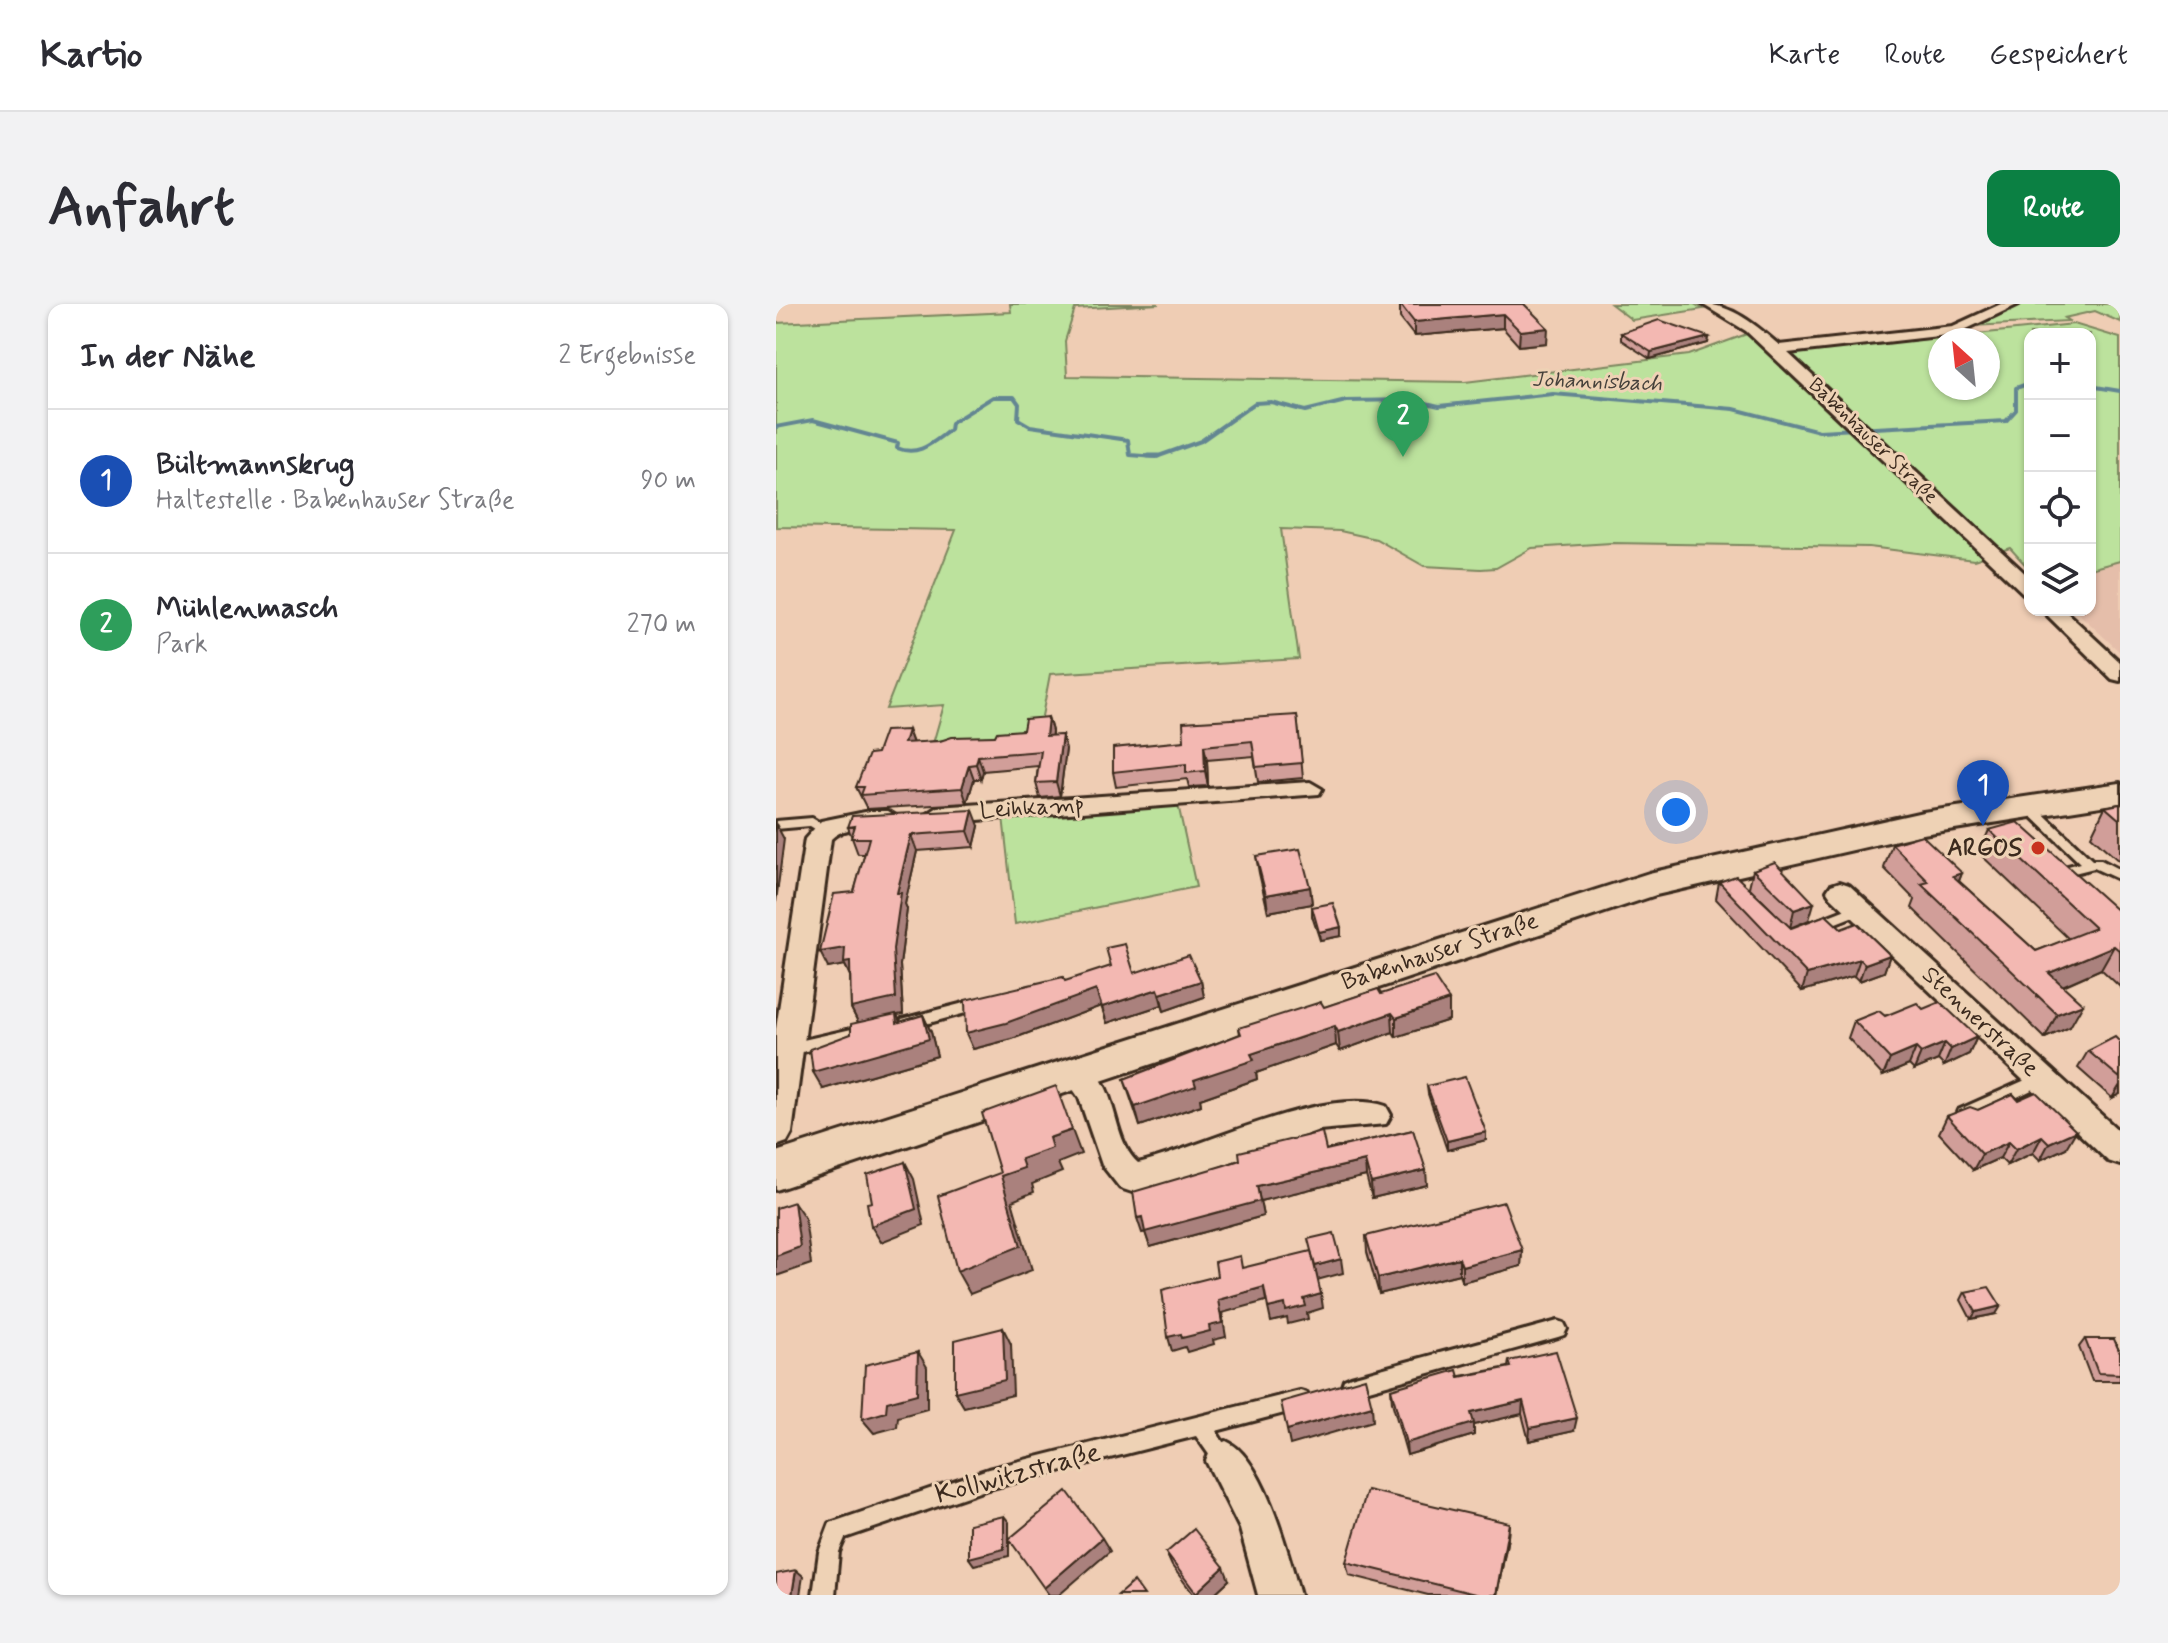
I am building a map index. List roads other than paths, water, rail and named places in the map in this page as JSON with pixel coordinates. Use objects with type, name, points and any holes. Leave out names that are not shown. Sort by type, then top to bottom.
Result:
[{"type":"main road","name":"Babenhauser Straße","points":[[776,1171],[1649,885],[1910,826],[2120,793]]},
{"type":"street","name":"Babenhauser Straße","points":[[1709,304],[1751,328],[1776,350],[2024,583]]},
{"type":"street","points":[[1776,350],[1956,330],[2012,304]]},
{"type":"street","points":[[2058,616],[2120,674]]},
{"type":"street","name":"Leihkamp","points":[[824,829],[854,821],[1310,789]]},
{"type":"street","points":[[776,1133],[818,839],[824,829]]},
{"type":"street","name":"Stennerstraße","points":[[1849,900],[2120,1152]]},
{"type":"street","points":[[1077,1073],[1089,1082],[1119,1169],[1132,1178],[1169,1170],[1318,1117],[1375,1115]]},
{"type":"street","points":[[1226,1461],[1259,1523],[1279,1595]]},
{"type":"lane","points":[[2028,806],[2089,864]]},
{"type":"lane","points":[[776,825],[812,822],[824,829]]},
{"type":"lane","points":[[2082,895],[2066,875],[2069,870],[2089,864],[2105,866],[2120,876]]},
{"type":"lane","points":[[1801,932],[1849,900]]},
{"type":"lane","points":[[898,1025],[968,1007]]},
{"type":"lane","points":[[790,1049],[867,1032]]},
{"type":"lane","points":[[1964,1115],[2041,1079]]},
{"type":"lane","name":"Kollwitzstraße","points":[[824,1595],[829,1552],[837,1530],[988,1479],[1202,1427],[1558,1329]]},
{"type":"lane","points":[[1202,1427],[1226,1461]]},
{"type":"waterway","name":"Johannisbach","points":[[776,427],[813,420],[898,443],[897,448],[912,451],[932,443],[950,430],[951,423],[993,397],[1014,397],[1019,404],[1018,419],[1030,426],[1128,440],[1130,455],[1156,457],[1201,441],[1255,403],[1271,402],[1305,411],[1346,401],[1413,400],[1439,406],[1553,394],[1734,409],[1819,431],[2006,421],[2016,410],[2016,388],[2024,385]]},
{"type":"waterway","name":"Johannisbach","points":[[2096,387],[2120,391]]},
{"type":"waterway","name":"Johannisbach","points":[[1148,456],[1158,456]]},
{"type":"place","name":"Mühlenmasch","points":[[1403,457]]},
{"type":"place","name":"Bültmannskrug","points":[[1983,826]]},
{"type":"place","name":"ARGOS","points":[[2038,848]]}]
